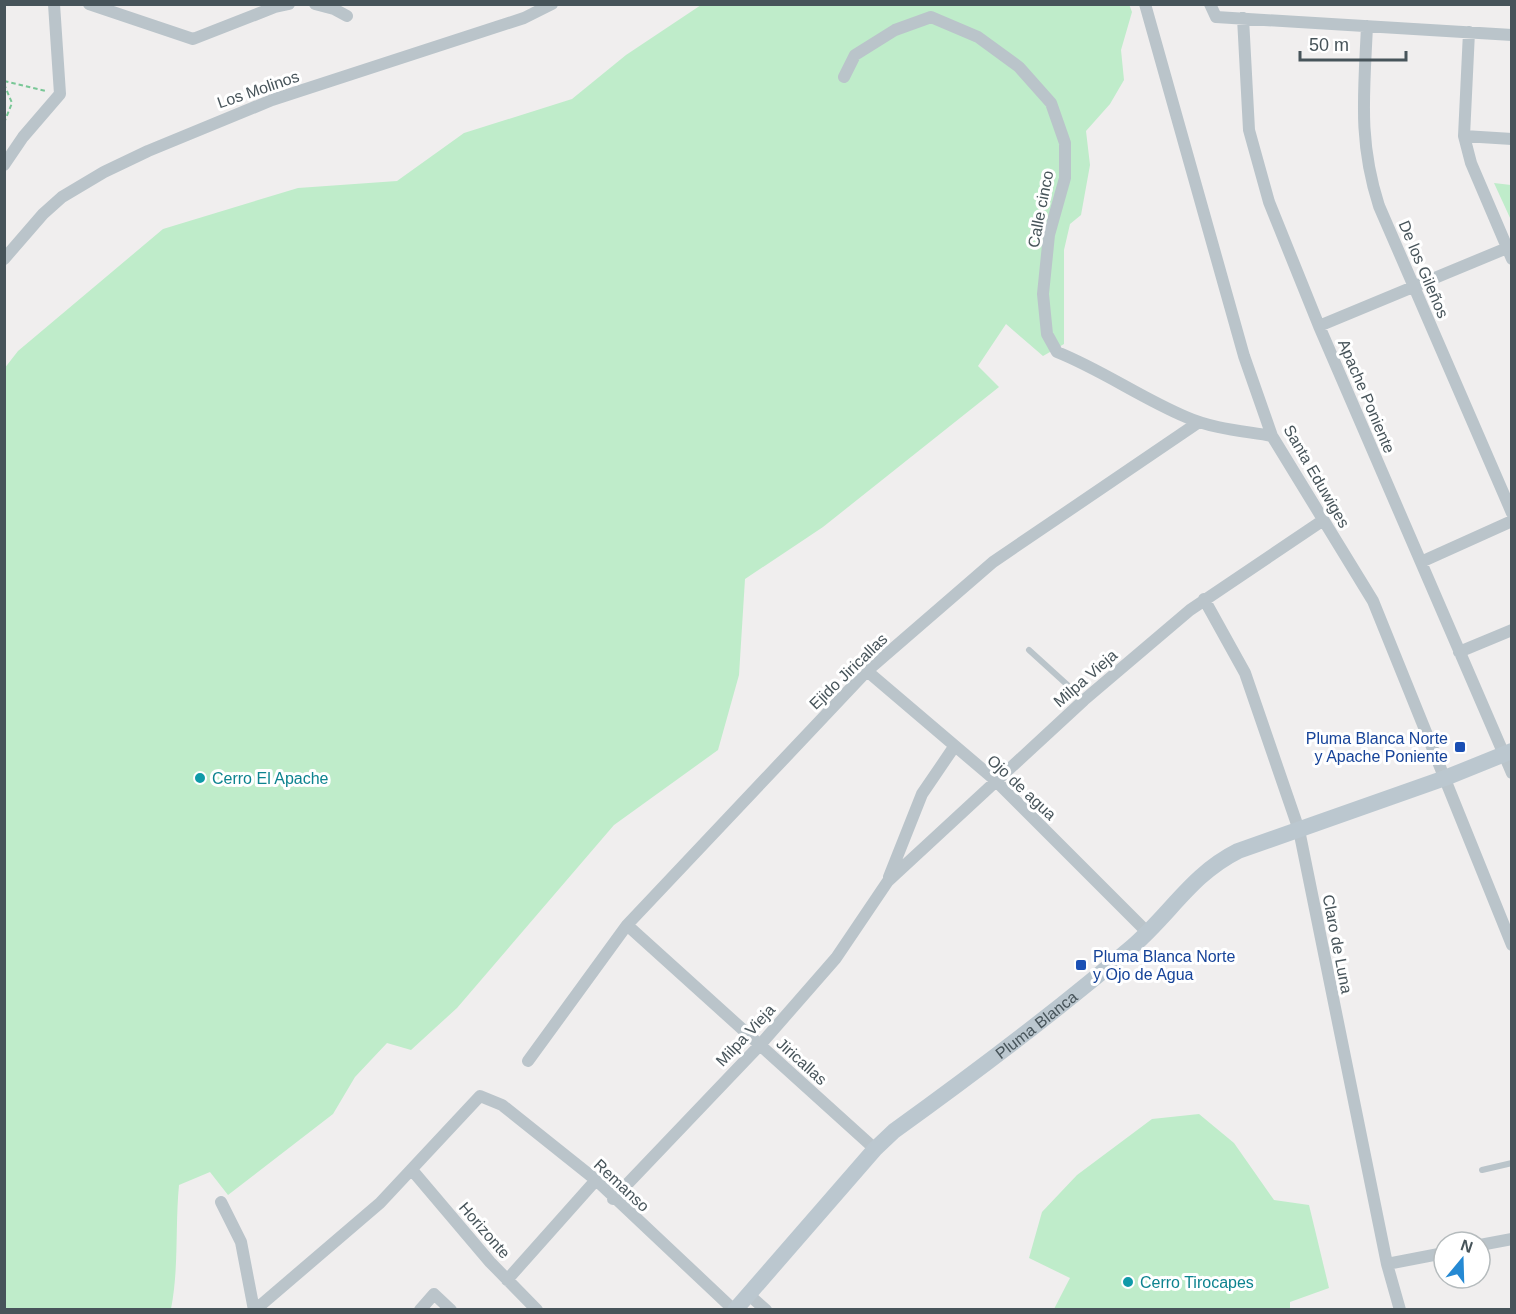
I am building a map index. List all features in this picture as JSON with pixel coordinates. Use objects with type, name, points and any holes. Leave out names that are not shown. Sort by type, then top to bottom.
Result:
[{"type":"street","points":[[4,165],[23,137],[60,94],[54,4]]},
{"type":"street","points":[[89,4],[193,39],[275,7],[289,4]]},
{"type":"street","points":[[315,4],[334,9],[346,16]]},
{"type":"street","name":"Los Molinos","points":[[4,259],[43,214],[62,198],[104,172],[148,151],[272,100],[524,18],[552,4]]},
{"type":"street","name":"Santa Eduwiges","points":[[1145,4],[1244,356],[1272,436],[1373,602],[1512,945]]},
{"type":"street","points":[[1210,4],[1216,17],[1512,35]]},
{"type":"street","name":"Calle cinco","points":[[844,77],[855,55],[895,30],[931,17],[978,37],[1019,67],[1052,103],[1065,143],[1065,178],[1049,235],[1043,294],[1047,334],[1057,352],[1084,363],[1199,422]]},
{"type":"street","name":"Apache Poniente","points":[[1243,18],[1249,130],[1257,165],[1319,326],[1459,652],[1507,752],[1512,773]]},
{"type":"street","name":"De los Gileños","points":[[1368,26],[1364,121],[1370,177],[1413,286],[1512,513]]},
{"type":"street","points":[[1319,326],[1413,286],[1509,254],[1471,163],[1464,136],[1469,32]]},
{"type":"street","points":[[1464,136],[1512,139]]},
{"type":"street","points":[[1199,422],[1272,436]]},
{"type":"street","name":"Ejido Jiricallas","points":[[528,1061],[627,926],[867,671],[993,562],[1199,422]]},
{"type":"street","points":[[1421,562],[1512,520]]},
{"type":"street","name":"Milpa Vieja","points":[[888,881],[1084,700],[1204,599],[1322,521]]},
{"type":"street","name":"Claro de Luna","points":[[1204,599],[1245,673],[1299,830],[1387,1264],[1400,1310]]},
{"type":"street","points":[[1459,652],[1512,630]]},
{"type":"street","name":"Ojo de agua","points":[[867,671],[995,780],[1148,933]]},
{"type":"street","name":"Milpa Vieja","points":[[613,1199],[760,1045],[837,958],[888,881],[922,794],[954,747]]},
{"type":"street","name":"Pluma Blanca","points":[[735,1310],[875,1149],[894,1131],[1080,991],[1148,933],[1195,879],[1222,859],[1445,778],[1507,752]]},
{"type":"street","name":"Jiricallas","points":[[627,926],[875,1149]]},
{"type":"street","name":"Remanso","points":[[412,1170],[480,1096],[502,1105],[596,1180],[613,1199],[735,1310]]},
{"type":"street","points":[[221,1202],[241,1242],[254,1310],[356,1225],[412,1170]]},
{"type":"street","name":"Horizonte","points":[[412,1170],[507,1280],[537,1310]]},
{"type":"street","points":[[507,1280],[596,1180]]},
{"type":"street","points":[[1492,1243],[1512,1239]]},
{"type":"street","points":[[1387,1264],[1432,1255]]},
{"type":"street","points":[[420,1310],[431,1295],[437,1294],[451,1310]]},
{"type":"street","points":[[748,1294],[766,1310]]},
{"type":"lane","points":[[1029,650],[1084,700]]},
{"type":"lane","points":[[1482,1170],[1512,1163]]},
{"type":"path","points":[[4,82],[60,94]]},
{"type":"path","points":[[4,82],[12,103],[4,123]]},
{"type":"green space","points":[[1129,4],[1132,12],[1121,50],[1124,80],[1110,104],[1086,131],[1090,165],[1081,215],[1070,224],[1064,250],[1064,344],[1043,356],[1006,324],[978,366],[999,387],[823,527],[745,579],[739,675],[718,750],[614,825],[457,1008],[411,1050],[387,1043],[355,1077],[333,1114],[228,1195],[210,1172],[179,1185],[175,1278],[171,1309],[5,1309],[4,369],[18,351],[163,229],[298,188],[397,181],[464,133],[572,99],[626,55],[701,5]]},
{"type":"green space","points":[[1494,183],[1511,185],[1511,220]]},
{"type":"green space","points":[[1199,1114],[1234,1143],[1274,1200],[1309,1205],[1329,1288],[1290,1302],[1290,1309],[1054,1309],[1070,1278],[1029,1258],[1042,1212],[1077,1175],[1152,1119]]},
{"type":"place","name":"Pluma Blanca Norte y Apache Poniente","points":[[1460,747]]},
{"type":"place","name":"Cerro El Apache","points":[[200,778]]},
{"type":"place","name":"Pluma Blanca Norte y Ojo de Agua","points":[[1081,965]]},
{"type":"place","name":"Cerro Tirocapes","points":[[1128,1282]]}]
